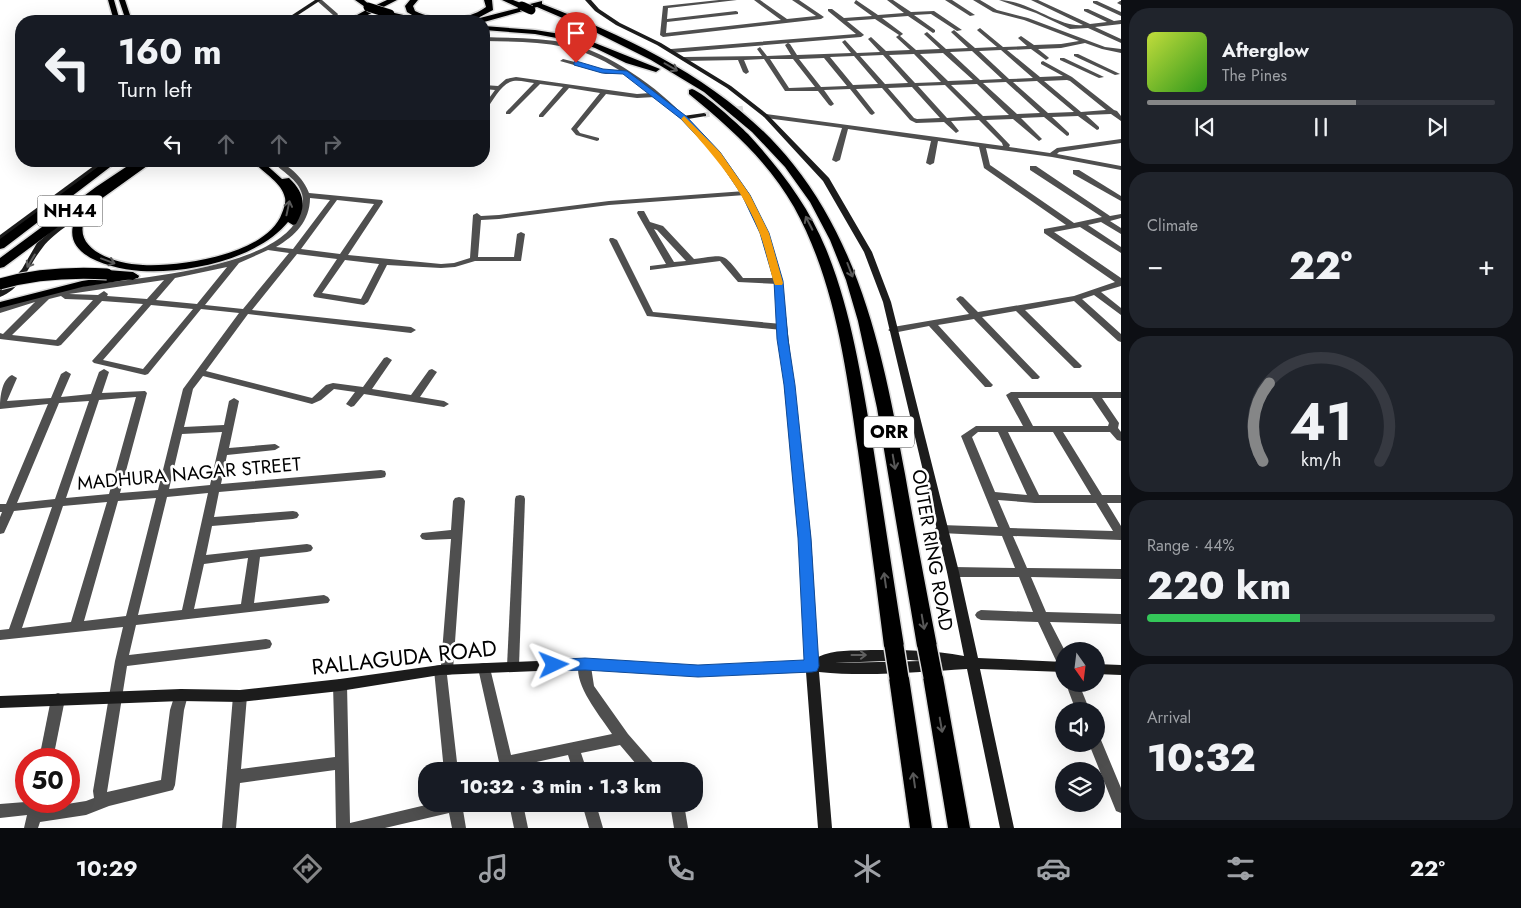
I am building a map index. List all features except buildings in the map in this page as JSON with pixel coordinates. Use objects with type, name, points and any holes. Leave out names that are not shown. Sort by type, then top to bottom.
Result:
[{"type":"highway","points":[[359,0],[365,9]]},
{"type":"highway","points":[[354,15],[388,0]]},
{"type":"highway","points":[[372,15],[393,0]]},
{"type":"highway","points":[[366,15],[404,0]]},
{"type":"highway","points":[[414,0],[409,6],[411,12],[418,15]]},
{"type":"highway","points":[[478,15],[490,8],[488,0]]},
{"type":"highway","name":"OUTER RING ROAD","points":[[506,0],[533,3],[608,35],[669,66],[721,101],[763,146],[804,184],[830,225],[847,262],[863,309],[878,371],[959,828]]},
{"type":"highway","points":[[490,18],[518,11],[533,3]]},
{"type":"highway","name":"OUTER RING ROAD","points":[[533,3],[656,69],[707,103],[763,146],[808,221],[826,262],[840,308],[854,378],[921,828]]},
{"type":"highway","points":[[365,9],[384,8],[403,15]]},
{"type":"highway","points":[[365,9],[384,8]]},
{"type":"highway","points":[[490,30],[560,36],[590,43],[629,61],[656,69]]},
{"type":"highway","points":[[0,245],[105,167]]},
{"type":"highway","name":"NH44","points":[[0,255],[119,167]]},
{"type":"highway","name":"NH44","points":[[0,264],[100,189],[133,167]]},
{"type":"highway","points":[[0,284],[27,276],[57,272],[112,278],[133,276]]},
{"type":"main road","points":[[111,0],[115,15]]},
{"type":"main road","points":[[122,0],[127,15]]},
{"type":"main road","points":[[142,167],[90,204],[78,223],[75,236],[82,246],[98,257],[125,266],[142,268],[170,267],[206,262],[251,246],[274,232],[285,220],[290,206],[288,192],[263,167]]},
{"type":"main road","points":[[0,305],[74,286],[201,267],[230,260],[265,245],[293,223],[298,212],[298,193],[272,167]]},
{"type":"street","points":[[295,15],[319,0],[336,15]]},
{"type":"street","points":[[588,0],[597,10],[618,24],[671,51],[729,87],[750,107],[766,116],[826,180],[868,252],[887,302],[953,572],[1007,828]]},
{"type":"street","points":[[734,0],[665,7],[663,35],[821,18],[795,0]]},
{"type":"street","points":[[757,0],[786,21]]},
{"type":"street","points":[[890,0],[930,33],[944,51],[1039,139]]},
{"type":"street","points":[[948,0],[972,15]]},
{"type":"street","points":[[976,0],[995,11],[1026,19],[1104,48],[1121,51]]},
{"type":"street","points":[[1002,0],[1038,12],[1072,28]]},
{"type":"street","points":[[1034,0],[1121,41]]},
{"type":"street","points":[[721,1],[752,25]]},
{"type":"street","points":[[856,2],[900,36],[945,84],[1005,142],[1007,145],[1004,148]]},
{"type":"street","points":[[1095,2],[1121,14]]},
{"type":"street","points":[[671,51],[861,35],[830,10]]},
{"type":"street","points":[[1086,10],[1121,27]]},
{"type":"street","points":[[842,20],[932,12],[956,31],[974,50],[1067,134]]},
{"type":"street","points":[[664,21],[736,13]]},
{"type":"street","points":[[1061,31],[1121,22]]},
{"type":"street","points":[[980,30],[1097,128]]},
{"type":"street","points":[[1021,38],[1034,48],[1044,61],[1117,112],[1121,119]]},
{"type":"street","points":[[490,39],[569,45],[599,57],[657,95],[683,118],[717,153],[745,193],[764,233],[778,281],[790,385],[804,528],[812,666],[825,828]]},
{"type":"street","points":[[871,39],[916,85],[956,131]]},
{"type":"street","points":[[684,59],[741,59],[1034,48],[1062,46],[1085,41]]},
{"type":"street","points":[[845,42],[882,87],[912,119],[921,122],[1117,112]]},
{"type":"street","points":[[788,45],[831,104]]},
{"type":"street","points":[[760,49],[787,90],[1070,79]]},
{"type":"street","points":[[1076,55],[1117,74]]},
{"type":"street","points":[[826,56],[872,113]]},
{"type":"street","points":[[741,59],[746,72]]},
{"type":"street","points":[[1062,59],[1101,77]]},
{"type":"street","points":[[563,61],[602,71],[624,72]]},
{"type":"street","points":[[1064,74],[1100,66]]},
{"type":"street","points":[[490,101],[500,88],[511,79],[645,97],[657,95]]},
{"type":"street","points":[[508,113],[540,82]]},
{"type":"street","points":[[541,116],[568,86]]},
{"type":"street","points":[[490,87],[500,88]]},
{"type":"street","points":[[597,140],[578,134],[574,129],[605,91]]},
{"type":"street","points":[[683,118],[704,115]]},
{"type":"street","points":[[766,116],[1052,155],[1121,168]]},
{"type":"street","points":[[836,160],[846,126]]},
{"type":"street","points":[[930,163],[935,139]]},
{"type":"street","points":[[1052,155],[1058,150],[1121,141]]},
{"type":"street","points":[[982,146],[987,166],[1077,225],[1121,251]]},
{"type":"street","points":[[0,239],[98,167]]},
{"type":"street","points":[[0,310],[112,278],[172,276],[235,263],[268,248],[294,231],[302,218],[307,202],[306,194],[296,179],[282,167]]},
{"type":"street","points":[[1033,168],[1107,219],[1121,232]]},
{"type":"street","points":[[1076,172],[1121,199]]},
{"type":"street","points":[[474,259],[477,216],[499,217],[610,203],[745,193]]},
{"type":"street","points":[[306,194],[379,202],[317,295],[364,302],[384,262]]},
{"type":"street","points":[[108,800],[101,797],[100,792],[121,661],[188,389],[243,314],[296,250],[336,197]]},
{"type":"street","points":[[0,294],[15,282],[25,270],[40,244],[90,204]]},
{"type":"street","points":[[642,213],[671,265]]},
{"type":"street","points":[[1121,216],[1047,231],[1121,282]]},
{"type":"street","points":[[648,224],[660,228],[692,262]]},
{"type":"street","points":[[268,248],[384,262],[448,266],[474,259],[518,259],[520,234]]},
{"type":"street","points":[[613,240],[650,314],[782,326]]},
{"type":"street","points":[[653,268],[721,258],[724,259],[740,280],[778,281]]},
{"type":"street","points":[[172,276],[97,361],[118,364],[125,368],[145,372],[235,263]]},
{"type":"street","points":[[2,337],[58,343],[112,278]]},
{"type":"street","points":[[894,330],[1076,298],[1121,282]]},
{"type":"street","points":[[1094,291],[1121,312]]},
{"type":"street","points":[[2,337],[49,296],[97,298],[411,330]]},
{"type":"street","points":[[1076,298],[1121,339]]},
{"type":"street","points":[[960,299],[1035,377]]},
{"type":"street","points":[[1019,309],[1076,366]]},
{"type":"street","points":[[932,324],[988,385]]},
{"type":"street","points":[[351,404],[387,360]]},
{"type":"street","points":[[14,633],[104,372]]},
{"type":"street","points":[[200,372],[312,401],[318,400],[331,387],[444,404]]},
{"type":"street","points":[[411,398],[416,396],[432,372]]},
{"type":"street","points":[[0,530],[5,507],[66,374]]},
{"type":"street","points":[[12,378],[0,406],[142,393],[114,498],[76,626]]},
{"type":"street","points":[[1030,429],[1011,395],[1121,395]]},
{"type":"street","points":[[1096,396],[1116,425],[1121,438]]},
{"type":"street","points":[[187,614],[234,401]]},
{"type":"street","points":[[1055,644],[1042,618],[966,436],[976,429],[1056,429],[1116,425]]},
{"type":"street","points":[[178,431],[228,428]]},
{"type":"street","points":[[1001,428],[1035,499]]},
{"type":"street","points":[[1056,429],[1100,498],[1121,536]]},
{"type":"street","points":[[222,452],[275,447]]},
{"type":"street","name":"MADHURA NAGAR STREET","points":[[5,507],[380,474]]},
{"type":"street","points":[[991,496],[1035,499],[1121,499]]},
{"type":"street","points":[[513,666],[520,499]]},
{"type":"street","points":[[451,762],[443,670],[459,501]]},
{"type":"street","points":[[207,522],[293,516]]},
{"type":"street","points":[[942,529],[1121,536]]},
{"type":"street","points":[[426,536],[456,534]]},
{"type":"street","points":[[199,560],[307,548]]},
{"type":"street","points":[[247,608],[256,553]]},
{"type":"street","points":[[953,572],[1121,574]]},
{"type":"street","points":[[0,635],[324,600]]},
{"type":"street","points":[[981,615],[1121,619]]},
{"type":"street","points":[[121,661],[266,644]]},
{"type":"street","points":[[585,664],[588,687],[623,738],[643,762]]},
{"type":"street","name":"RALLAGUDA ROAD","points":[[0,702],[181,695],[240,696],[340,685],[443,670],[513,666],[585,664],[698,671],[812,666],[833,668],[973,664],[1055,668]]},
{"type":"street","points":[[484,668],[506,762]]},
{"type":"street","points":[[1105,669],[1121,670]]},
{"type":"street","points":[[340,685],[340,763],[343,828]]},
{"type":"street","points":[[80,809],[168,785],[177,710],[181,695]]},
{"type":"street","points":[[229,828],[240,696]]},
{"type":"street","points":[[48,748],[58,699]]},
{"type":"street","points":[[524,762],[573,748],[623,738]]},
{"type":"street","points":[[573,748],[577,762]]},
{"type":"street","points":[[1099,752],[1121,806]]},
{"type":"street","points":[[233,777],[340,763]]},
{"type":"street","points":[[0,811],[15,812]]},
{"type":"street","points":[[355,828],[422,812]]},
{"type":"street","points":[[456,812],[458,828]]},
{"type":"street","points":[[518,812],[521,828]]},
{"type":"street","points":[[591,812],[596,828]]},
{"type":"street","points":[[678,812],[681,828]]},
{"type":"tunnel","points":[[704,115],[745,108]]},
{"type":"slow traffic","points":[[684,119],[717,153],[746,195],[764,233],[778,283]]},
{"type":"route","points":[[554,665],[585,664],[698,671],[812,666],[805,538],[790,385],[783,339],[778,281],[764,233],[746,195],[717,153],[683,118],[657,95],[624,72],[596,70],[576,63]]}]
